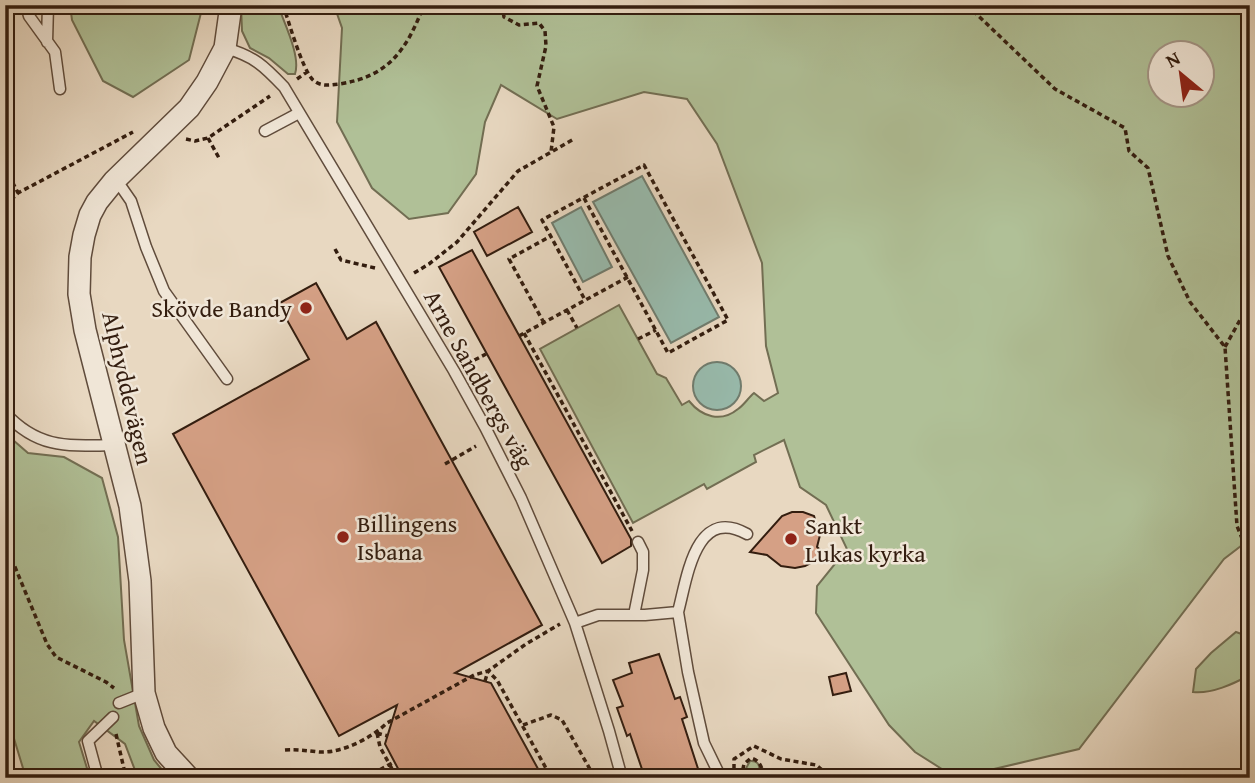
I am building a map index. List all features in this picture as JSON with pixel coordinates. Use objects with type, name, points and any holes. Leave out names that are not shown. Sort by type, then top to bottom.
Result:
[{"type":"street","name":"Alphyddevägen","points":[[189,778],[166,752],[154,728],[144,693],[140,581],[130,506],[85,330],[79,294],[80,257],[87,225],[97,202],[114,181],[188,108],[207,82],[225,48],[231,5]]},
{"type":"lane","points":[[26,5],[29,16],[55,52],[60,89]]},
{"type":"lane","points":[[47,42],[48,5]]},
{"type":"lane","name":"Arne Sandbergs väg","points":[[225,48],[260,62],[284,87],[454,371],[491,439],[521,498],[575,623],[622,778]]},
{"type":"lane","points":[[265,131],[299,113]]},
{"type":"lane","points":[[114,181],[131,201],[163,291],[227,379]]},
{"type":"lane","points":[[5,413],[19,428],[58,445],[113,445]]},
{"type":"lane","points":[[721,778],[704,743],[678,612],[700,541],[720,528],[736,528],[747,534]]},
{"type":"lane","points":[[634,615],[643,570],[643,552],[638,542]]},
{"type":"lane","points":[[575,623],[598,615],[678,612]]},
{"type":"lane","points":[[119,703],[144,693]]},
{"type":"lane","points":[[98,778],[88,741],[113,717]]},
{"type":"path","points":[[283,5],[307,72],[322,85],[347,83],[366,77],[398,57],[424,5]]},
{"type":"path","points":[[502,5],[505,17],[519,25],[539,23],[545,31],[546,46],[537,86],[554,127],[551,152]]},
{"type":"path","points":[[967,5],[1055,89],[1125,128],[1129,151],[1147,168],[1168,256],[1190,302],[1225,347]]},
{"type":"path","points":[[5,206],[18,193],[152,122],[180,138],[195,141],[208,138],[307,72]]},
{"type":"path","points":[[208,138],[219,158]]},
{"type":"path","points":[[400,282],[457,242],[518,171],[575,139]]},
{"type":"path","points":[[584,198],[668,353],[728,320],[644,165],[542,220],[585,300]]},
{"type":"path","points":[[5,167],[18,193]]},
{"type":"path","points":[[544,323],[509,258],[551,236]]},
{"type":"path","points":[[335,250],[341,260],[383,271]]},
{"type":"path","points":[[628,277],[522,335],[638,542]]},
{"type":"path","points":[[1250,302],[1225,347],[1237,526],[1250,558]]},
{"type":"path","points":[[567,310],[577,328]]},
{"type":"path","points":[[638,340],[656,330]]},
{"type":"path","points":[[464,366],[486,354]]},
{"type":"path","points":[[444,464],[481,443]]},
{"type":"path","points":[[5,544],[47,644],[56,657],[106,682],[117,691],[119,703]]},
{"type":"path","points":[[285,750],[322,752],[345,748],[377,733],[387,723],[474,675],[488,671],[557,625]]},
{"type":"path","points":[[485,681],[488,671]]},
{"type":"path","points":[[488,671],[497,680],[547,770],[545,778]]},
{"type":"path","points":[[523,725],[551,715],[562,720],[595,778]]},
{"type":"path","points":[[113,717],[128,778]]},
{"type":"path","points":[[377,733],[388,736]]},
{"type":"path","points":[[377,733],[380,747],[397,778]]},
{"type":"path","points":[[5,738],[16,778]]},
{"type":"path","points":[[734,778],[734,759],[754,746],[781,759],[816,765],[832,778]]},
{"type":"path","points":[[741,778],[744,764],[751,758],[758,761],[768,778]]},
{"type":"path","points":[[365,778],[394,762]]},
{"type":"shaded area","points":[[70,5],[203,5],[189,60],[133,97],[103,81],[72,20]]},
{"type":"shaded area","points":[[241,5],[278,5],[294,49],[295,74],[288,74],[269,58],[250,48],[242,31]]},
{"type":"shaded area","points":[[334,5],[1250,5],[1250,539],[1224,559],[1079,749],[956,778],[915,752],[889,725],[816,613],[817,586],[847,549],[826,505],[800,487],[784,440],[754,455],[756,462],[707,489],[704,484],[633,523],[540,349],[619,305],[657,374],[666,378],[682,405],[689,401],[700,411],[718,417],[732,413],[754,393],[764,401],[778,393],[766,346],[762,263],[717,144],[687,99],[644,92],[557,119],[501,85],[485,122],[476,174],[448,213],[409,219],[372,188],[337,122],[342,28]]},
{"type":"shaded area","points":[[642,176],[719,317],[671,343],[593,202]]},
{"type":"shaded area","points":[[581,207],[612,267],[583,282],[552,223]]},
{"type":"shaded area","points":[[717,362],[734,369],[741,386],[734,403],[717,410],[700,403],[693,386],[700,369]]},
{"type":"shaded area","points":[[5,433],[28,453],[64,457],[102,478],[118,537],[124,640],[139,726],[154,760],[169,778],[138,778],[125,744],[94,721],[79,742],[90,778],[26,778],[5,709]]},
{"type":"shaded area","points":[[1236,632],[1250,637],[1250,675],[1215,690],[1193,692],[1196,669]]},
{"type":"shaded area","points":[[750,761],[758,763],[759,771],[757,776],[746,778],[744,772]]},
{"type":"building","points":[[518,207],[532,232],[487,256],[474,232]]},
{"type":"building","points":[[472,250],[631,539],[631,546],[602,563],[439,267]]},
{"type":"building","name":"Billingens Isbana","points":[[316,283],[347,339],[376,322],[542,625],[455,673],[491,683],[543,778],[403,778],[385,744],[397,705],[339,736],[173,434],[309,359],[278,304]]},
{"type":"building","name":"Sankt Lukas kyrka","points":[[792,512],[814,516],[820,535],[817,547],[826,555],[795,568],[781,566],[767,555],[750,552],[782,516]]},
{"type":"building","points":[[659,654],[675,699],[680,697],[687,717],[682,719],[701,778],[645,778],[630,734],[627,736],[617,708],[623,706],[613,680],[632,673],[629,663]]},
{"type":"building","points":[[846,673],[851,691],[833,695],[829,677]]},
{"type":"place","name":"Skövde Bandy","points":[[306,308]]},
{"type":"place","name":"Billingens Isbana","points":[[343,537]]},
{"type":"place","name":"Sankt Lukas kyrka","points":[[791,539]]}]
